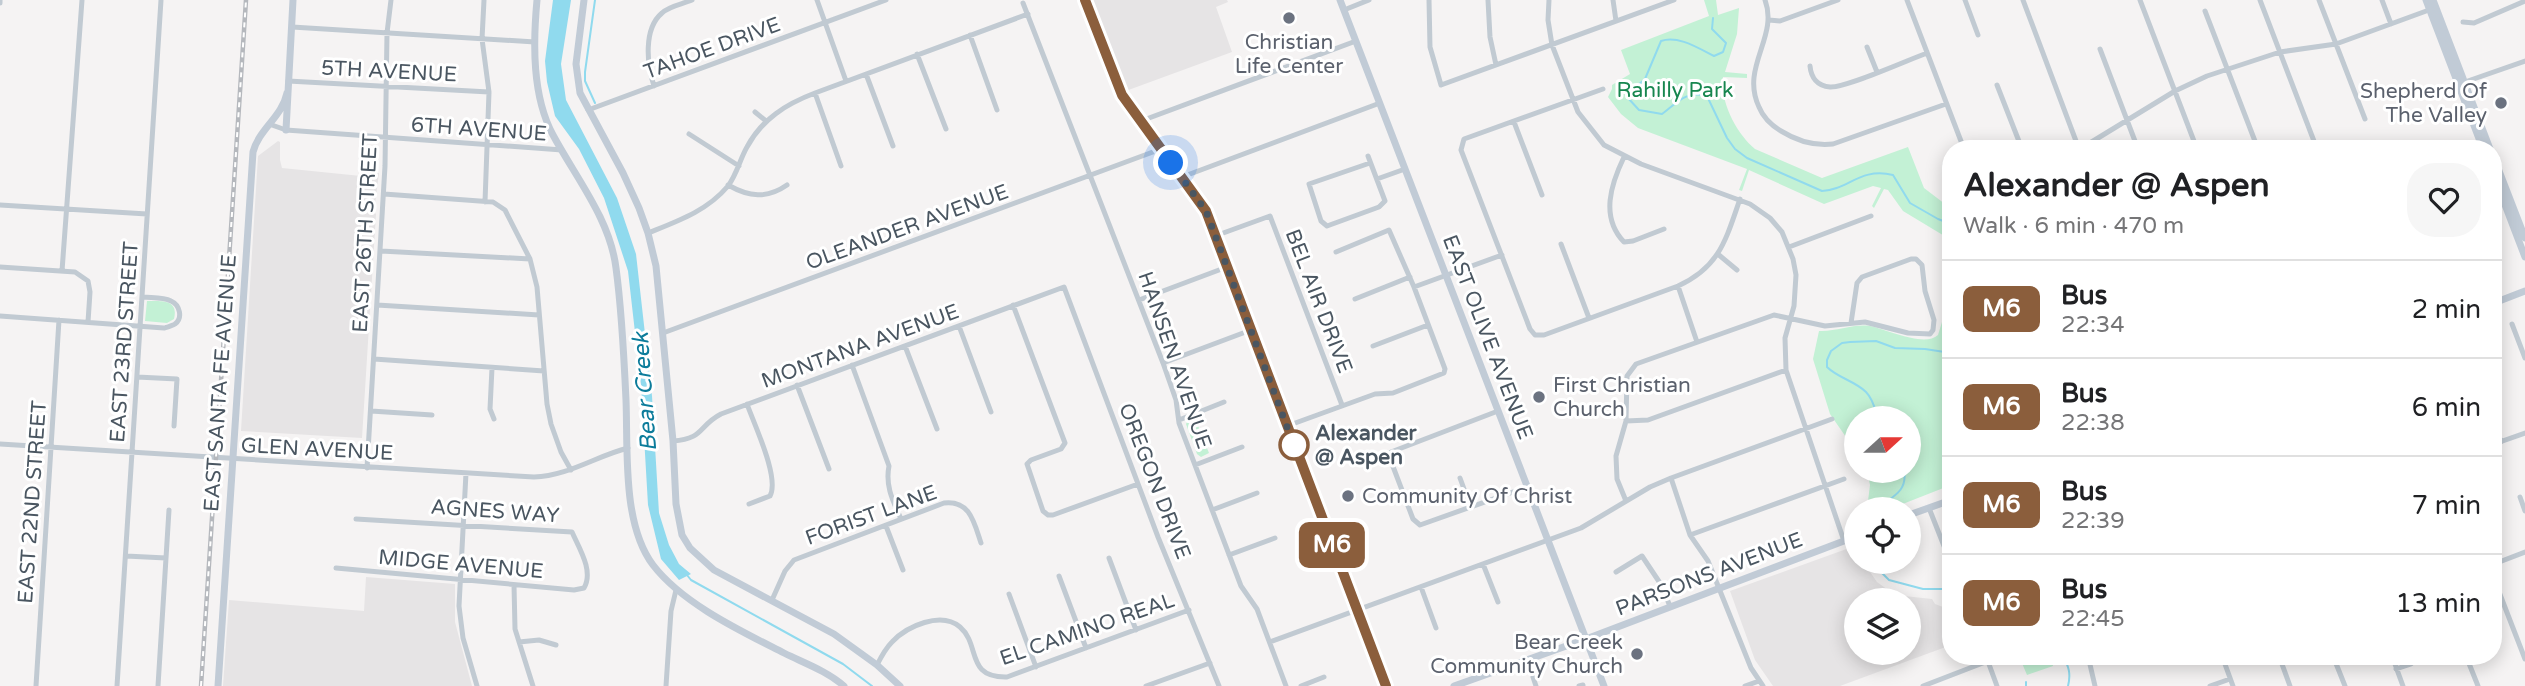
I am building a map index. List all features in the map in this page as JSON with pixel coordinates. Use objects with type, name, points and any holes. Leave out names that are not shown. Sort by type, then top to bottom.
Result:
[{"type":"street","points":[[62,271],[82,0]]},
{"type":"street","name":"EAST 23RD STREET","points":[[117,686],[161,0]]},
{"type":"street","name":"EAST SANTA FE AVENUE","points":[[286,130],[293,0]]},
{"type":"street","name":"EAST 26TH STREET","points":[[367,468],[384,194],[387,33],[391,0]]},
{"type":"street","points":[[484,0],[482,39],[489,92],[485,202]]},
{"type":"street","points":[[537,0],[535,42],[542,105],[549,127],[597,210],[616,265],[623,335],[630,495],[639,538],[653,565],[676,590],[759,640],[819,670],[844,686]]},
{"type":"street","points":[[584,0],[576,64],[580,93],[623,173],[648,233],[656,266],[678,520],[682,535],[690,548],[714,570],[834,634],[877,665],[900,686]]},
{"type":"street","points":[[654,86],[648,64],[654,23],[667,9],[692,0]]},
{"type":"street","points":[[817,0],[846,81]]},
{"type":"street","name":"TAHOE DRIVE","points":[[588,110],[886,0]]},
{"type":"street","points":[[1085,0],[1122,95],[1206,211],[1386,686]]},
{"type":"street","name":"EAST OLIVE AVENUE","points":[[1340,0],[1604,686]]},
{"type":"street","points":[[1344,10],[1369,0]]},
{"type":"street","points":[[1429,0],[1430,47],[1441,85],[1674,0]]},
{"type":"street","points":[[1488,0],[1490,37],[1496,65]]},
{"type":"street","points":[[1549,0],[1548,20],[1552,45],[1573,100],[1596,137],[1624,157],[1740,199],[1770,218],[1782,232],[1789,247],[1796,284],[1784,349],[1786,370],[1844,541]]},
{"type":"street","points":[[1613,0],[1616,21]]},
{"type":"street","points":[[1765,0],[1769,20],[1752,76],[1754,94],[1766,118],[1786,134],[1819,146],[1833,144],[1946,104]]},
{"type":"street","points":[[1769,20],[1780,21],[1838,0]]},
{"type":"street","points":[[1907,0],[1960,140]]},
{"type":"street","points":[[1965,0],[1978,35]]},
{"type":"street","points":[[2023,0],[2077,140]]},
{"type":"street","points":[[2140,0],[2194,140]]},
{"type":"street","points":[[2260,0],[2314,140]]},
{"type":"street","points":[[2319,0],[2365,119]]},
{"type":"street","points":[[2382,0],[2391,24]]},
{"type":"street","points":[[2426,0],[2479,140]]},
{"type":"street","points":[[2433,0],[2487,140]]},
{"type":"street","points":[[2463,22],[2474,23],[2525,1]]},
{"type":"street","name":"HANSEN AVENUE","points":[[1023,3],[1163,363],[1176,400],[1178,420],[1229,555],[1241,586],[1256,609],[1286,686]]},
{"type":"street","points":[[2205,10],[2255,140]]},
{"type":"street","points":[[2095,140],[2175,91],[2227,69],[2280,52],[2336,44],[2429,10]]},
{"type":"street","points":[[2429,10],[2435,15],[2444,37],[2448,39]]},
{"type":"street","points":[[648,233],[680,221],[707,206],[728,185],[748,146],[766,121],[785,107],[846,81],[1028,14]]},
{"type":"street","points":[[292,27],[535,42]]},
{"type":"street","points":[[970,35],[997,110]]},
{"type":"street","points":[[1141,121],[1356,41]]},
{"type":"street","points":[[1867,47],[1877,72]]},
{"type":"street","points":[[2100,49],[2134,140]]},
{"type":"street","points":[[1810,66],[1810,74],[1815,81],[1830,87],[1927,53]]},
{"type":"street","points":[[917,54],[946,129]]},
{"type":"street","points":[[2446,54],[2451,56],[2459,76],[2465,82]]},
{"type":"street","points":[[2465,82],[2525,61]]},
{"type":"street","points":[[866,74],[893,146]]},
{"type":"street","name":"5TH AVENUE","points":[[288,81],[489,92]]},
{"type":"street","points":[[1997,85],[2018,140]]},
{"type":"street","points":[[1603,89],[1464,139],[1461,144],[1530,329],[1535,335],[1544,335],[1678,286],[1704,271],[1718,255],[1740,199]]},
{"type":"street","name":"EAST SANTA FE AVENUE","points":[[218,686],[253,152],[259,136],[282,107],[287,93]]},
{"type":"street","points":[[815,93],[841,166]]},
{"type":"street","points":[[1182,177],[1380,103]]},
{"type":"street","points":[[755,112],[766,121]]},
{"type":"street","points":[[1514,122],[1542,195]]},
{"type":"street","name":"6TH AVENUE","points":[[269,124],[286,130],[386,139],[562,150]]},
{"type":"street","points":[[689,134],[739,166]]},
{"type":"street","name":"OLEANDER AVENUE","points":[[663,332],[1161,149]]},
{"type":"street","points":[[1624,157],[1609,198],[1612,218],[1620,239],[1624,242],[1633,241],[1664,229]]},
{"type":"street","points":[[1369,160],[1377,179],[1385,201],[1379,207],[1327,226],[1321,221],[1309,184],[1369,160]]},
{"type":"street","points":[[1377,179],[1405,169]]},
{"type":"street","points":[[2502,179],[2525,238]]},
{"type":"street","points":[[728,185],[755,196],[769,195],[788,185]]},
{"type":"street","points":[[384,194],[493,202],[505,210],[530,259],[537,287],[551,424],[571,470]]},
{"type":"street","points":[[2502,197],[2525,257]]},
{"type":"street","points":[[0,205],[148,214]]},
{"type":"street","name":"BEL AIR DRIVE","points":[[1215,236],[1270,216],[1342,405]]},
{"type":"street","points":[[1789,247],[1871,216]]},
{"type":"street","points":[[1287,426],[1376,394],[1394,393],[1444,373],[1445,369],[1414,287],[1389,230],[1336,252]]},
{"type":"street","points":[[1561,244],[1589,318]]},
{"type":"street","points":[[381,251],[530,259]]},
{"type":"street","points":[[1414,287],[1502,254]]},
{"type":"street","points":[[1718,255],[1737,270]]},
{"type":"street","points":[[1626,501],[1620,489],[1615,466],[1626,421],[1627,376],[1636,364],[1767,316],[1779,315],[1825,326],[1865,322],[1899,332],[1924,335],[1933,330],[1934,320],[1925,291],[1922,265],[1916,259],[1911,259],[1862,277],[1857,283],[1851,323]]},
{"type":"street","points":[[0,267],[75,272],[88,281],[88,322]]},
{"type":"street","points":[[1139,300],[1227,267]]},
{"type":"street","points":[[1355,299],[1410,277]]},
{"type":"street","points":[[1678,286],[1697,342]]},
{"type":"street","name":"MONTANA AVENUE","points":[[673,441],[696,436],[713,418],[747,404],[1064,287]]},
{"type":"street","name":"OREGON DRIVE","points":[[1064,287],[1138,484],[1219,686]]},
{"type":"street","points":[[2502,300],[2525,291]]},
{"type":"street","points":[[0,316],[164,328],[174,325],[179,318],[179,308],[175,303],[167,299],[143,297]]},
{"type":"street","points":[[377,305],[539,315]]},
{"type":"street","points":[[1013,306],[1065,443],[1061,449],[1027,464],[1043,511],[1053,515],[1138,484]]},
{"type":"street","name":"EAST 22ND STREET","points":[[36,686],[59,320]]},
{"type":"street","points":[[2512,324],[2525,358]]},
{"type":"street","points":[[1373,346],[1428,325]]},
{"type":"street","points":[[959,326],[991,412]]},
{"type":"street","points":[[1163,363],[1251,331]]},
{"type":"street","points":[[905,346],[937,429]]},
{"type":"street","points":[[374,359],[544,371]]},
{"type":"street","points":[[852,365],[889,466],[886,478],[888,488],[901,519]]},
{"type":"street","points":[[492,368],[490,409],[494,419]]},
{"type":"street","points":[[1626,421],[1648,421],[1786,370]]},
{"type":"street","points":[[137,376],[177,379],[174,426]]},
{"type":"street","points":[[797,385],[829,469]]},
{"type":"street","points":[[1178,420],[1224,402]]},
{"type":"street","points":[[747,404],[774,489],[770,496],[749,503]]},
{"type":"street","points":[[371,411],[432,415]]},
{"type":"street","points":[[1498,411],[1391,452],[1389,456],[1415,523],[1420,525],[1527,487]]},
{"type":"street","points":[[1270,642],[1548,540],[1593,522],[1671,478],[1832,419]]},
{"type":"street","points":[[2502,442],[2525,433]]},
{"type":"street","name":"GLEN AVENUE","points":[[0,444],[534,477],[571,470],[603,454],[628,448]]},
{"type":"street","points":[[1195,465],[1242,447]]},
{"type":"street","points":[[466,473],[460,580],[463,638],[477,686]]},
{"type":"street","points":[[1460,478],[1471,508]]},
{"type":"street","points":[[1671,478],[1690,535],[1708,561],[1751,668],[1761,683],[1745,686]]},
{"type":"street","points":[[1690,535],[1844,479]]},
{"type":"street","points":[[1212,510],[1257,493]]},
{"type":"street","points":[[2520,497],[2525,511]]},
{"type":"street","name":"FORIST LANE","points":[[772,600],[785,571],[794,560],[944,503],[961,504],[969,511],[981,543]]},
{"type":"street","points":[[1921,511],[1942,503]]},
{"type":"street","points":[[1929,508],[1942,543]]},
{"type":"street","points":[[158,686],[169,510]]},
{"type":"street","name":"AGNES WAY","points":[[356,519],[572,532],[587,568],[587,583],[584,587]]},
{"type":"street","points":[[886,526],[903,570]]},
{"type":"street","points":[[1229,555],[1275,537]]},
{"type":"street","name":"PARSONS AVENUE","points":[[1454,686],[1844,541]]},
{"type":"street","points":[[2502,561],[2525,552]]},
{"type":"street","points":[[126,556],[166,558]]},
{"type":"street","points":[[1616,572],[1642,556],[1660,583],[1670,606]]},
{"type":"street","points":[[1109,558],[1136,630]]},
{"type":"street","points":[[1483,564],[1498,602]]},
{"type":"street","name":"MIDGE AVENUE","points":[[336,568],[574,590],[584,587]]},
{"type":"street","points":[[1059,576],[1086,648]]},
{"type":"street","points":[[514,585],[513,615],[533,686]]},
{"type":"street","points":[[1421,587],[1436,628]]},
{"type":"street","points":[[666,686],[671,611],[676,590]]},
{"type":"street","points":[[1009,594],[1036,667]]},
{"type":"street","points":[[2502,600],[2525,659]]},
{"type":"street","name":"EL CAMINO REAL","points":[[877,665],[895,639],[937,619],[946,620],[963,629],[978,665],[989,676],[1007,677],[1189,610]]},
{"type":"street","points":[[519,642],[539,639],[556,645]]},
{"type":"street","points":[[1146,686],[1163,683],[1210,663]]},
{"type":"street","points":[[1923,686],[1936,684],[1975,665]]},
{"type":"street","points":[[1989,665],[1997,686]]},
{"type":"street","points":[[2090,665],[2095,686]]},
{"type":"street","points":[[2225,665],[2233,686]]},
{"type":"street","points":[[2283,665],[2290,686]]},
{"type":"street","points":[[2337,665],[2345,686]]},
{"type":"street","points":[[2395,665],[2403,686]]},
{"type":"street","points":[[2396,669],[2408,665]]},
{"type":"street","points":[[2470,665],[2478,686]]},
{"type":"street","points":[[1301,686],[1324,677]]},
{"type":"street","points":[[1533,677],[1536,686]]},
{"type":"street","points":[[1477,678],[1480,686]]},
{"type":"street","points":[[2210,686],[2230,679]]},
{"type":"shaded area","points":[[1089,0],[1227,0],[1228,2],[1216,7],[1232,52],[1123,92]]},
{"type":"shaded area","points":[[278,141],[282,168],[361,176],[379,173],[375,204],[371,209],[376,214],[362,438],[241,431],[258,156]]},
{"type":"shaded area","points":[[1844,550],[1844,574],[1871,574],[1885,588],[1844,588],[1844,665],[1897,665],[1840,686],[1773,686],[1755,660],[1730,591]]},
{"type":"shaded area","points":[[366,577],[455,584],[455,622],[472,686],[223,686],[229,600],[364,611]]},
{"type":"shaded area","points":[[1921,598],[1932,599],[1935,604],[1942,607],[1942,648],[1921,656]]},
{"type":"green space","name":"Rahilly Park","points":[[1704,0],[1716,0],[1718,15],[1739,8],[1737,34],[1725,72],[1747,74],[1747,78],[1723,77],[1724,97],[1736,126],[1755,149],[1822,178],[1908,147],[1924,188],[1942,202],[1942,235],[1903,211],[1888,190],[1884,189],[1874,208],[1872,206],[1881,188],[1873,186],[1824,204],[1749,170],[1742,191],[1739,190],[1747,169],[1638,128],[1621,114],[1608,97],[1612,85],[1630,74],[1621,50],[1709,16]]},
{"type":"green space","points":[[147,301],[168,302],[174,308],[174,319],[167,323],[145,321]]},
{"type":"green space","points":[[1942,322],[1942,489],[1920,497],[1868,497],[1870,483],[1922,483],[1922,406],[1844,406],[1844,434],[1830,414],[1813,359],[1819,331],[1868,326],[1916,339],[1938,335]]},
{"type":"green space","points":[[1195,418],[1209,453],[1201,457],[1197,454],[1186,424],[1188,420]]},
{"type":"green space","points":[[2023,665],[2053,665],[2053,666],[2027,675]]},
{"type":"water","points":[[553,0],[571,0],[561,64],[566,100],[617,198],[636,254],[652,396],[659,513],[669,545],[679,564],[691,574],[679,580],[661,559],[648,505],[641,385],[628,271],[604,198],[579,149],[555,116],[547,82],[545,61]]},
{"type":"waterway","points":[[595,0],[585,72],[585,81],[595,103]]},
{"type":"waterway","points":[[1713,18],[1712,29],[1726,43],[1723,52],[1714,56],[1681,41],[1661,41],[1645,79],[1628,94],[1628,98],[1639,110],[1662,114],[1687,96],[1707,96],[1727,138],[1735,149],[1747,158],[1822,191],[1831,190],[1863,176],[1882,173],[1893,175],[1910,203],[1942,221]]},
{"type":"waterway","points":[[1874,406],[1866,392],[1827,367],[1831,351],[1842,343],[1876,341],[1895,348],[1942,352]]},
{"type":"waterway","points":[[1893,497],[1903,483]]},
{"type":"waterway","points":[[1883,574],[1889,580],[1923,589],[1942,589]]},
{"type":"waterway","name":"Bear Creek","points":[[687,575],[691,580],[843,664],[872,686]]},
{"type":"waterway","points":[[2067,665],[2068,686]]},
{"type":"railway","points":[[201,686],[246,0]]},
{"type":"bus line","name":"M6","points":[[1085,0],[1122,95],[1206,211],[1386,686]]},
{"type":"place","name":"Christian Life Center","points":[[1289,18]]},
{"type":"place","name":"Shepherd Of The Valley","points":[[2501,103]]},
{"type":"place","name":"First Christian Church","points":[[1539,397]]},
{"type":"place","name":"Alexander @ Aspen","points":[[1294,445]]},
{"type":"place","name":"Community Of Christ","points":[[1348,496]]},
{"type":"place","name":"Bear Creek Community Church","points":[[1637,654]]},
{"type":"route","points":[[1171,163],[1206,211],[1295,448],[1294,445]]}]
